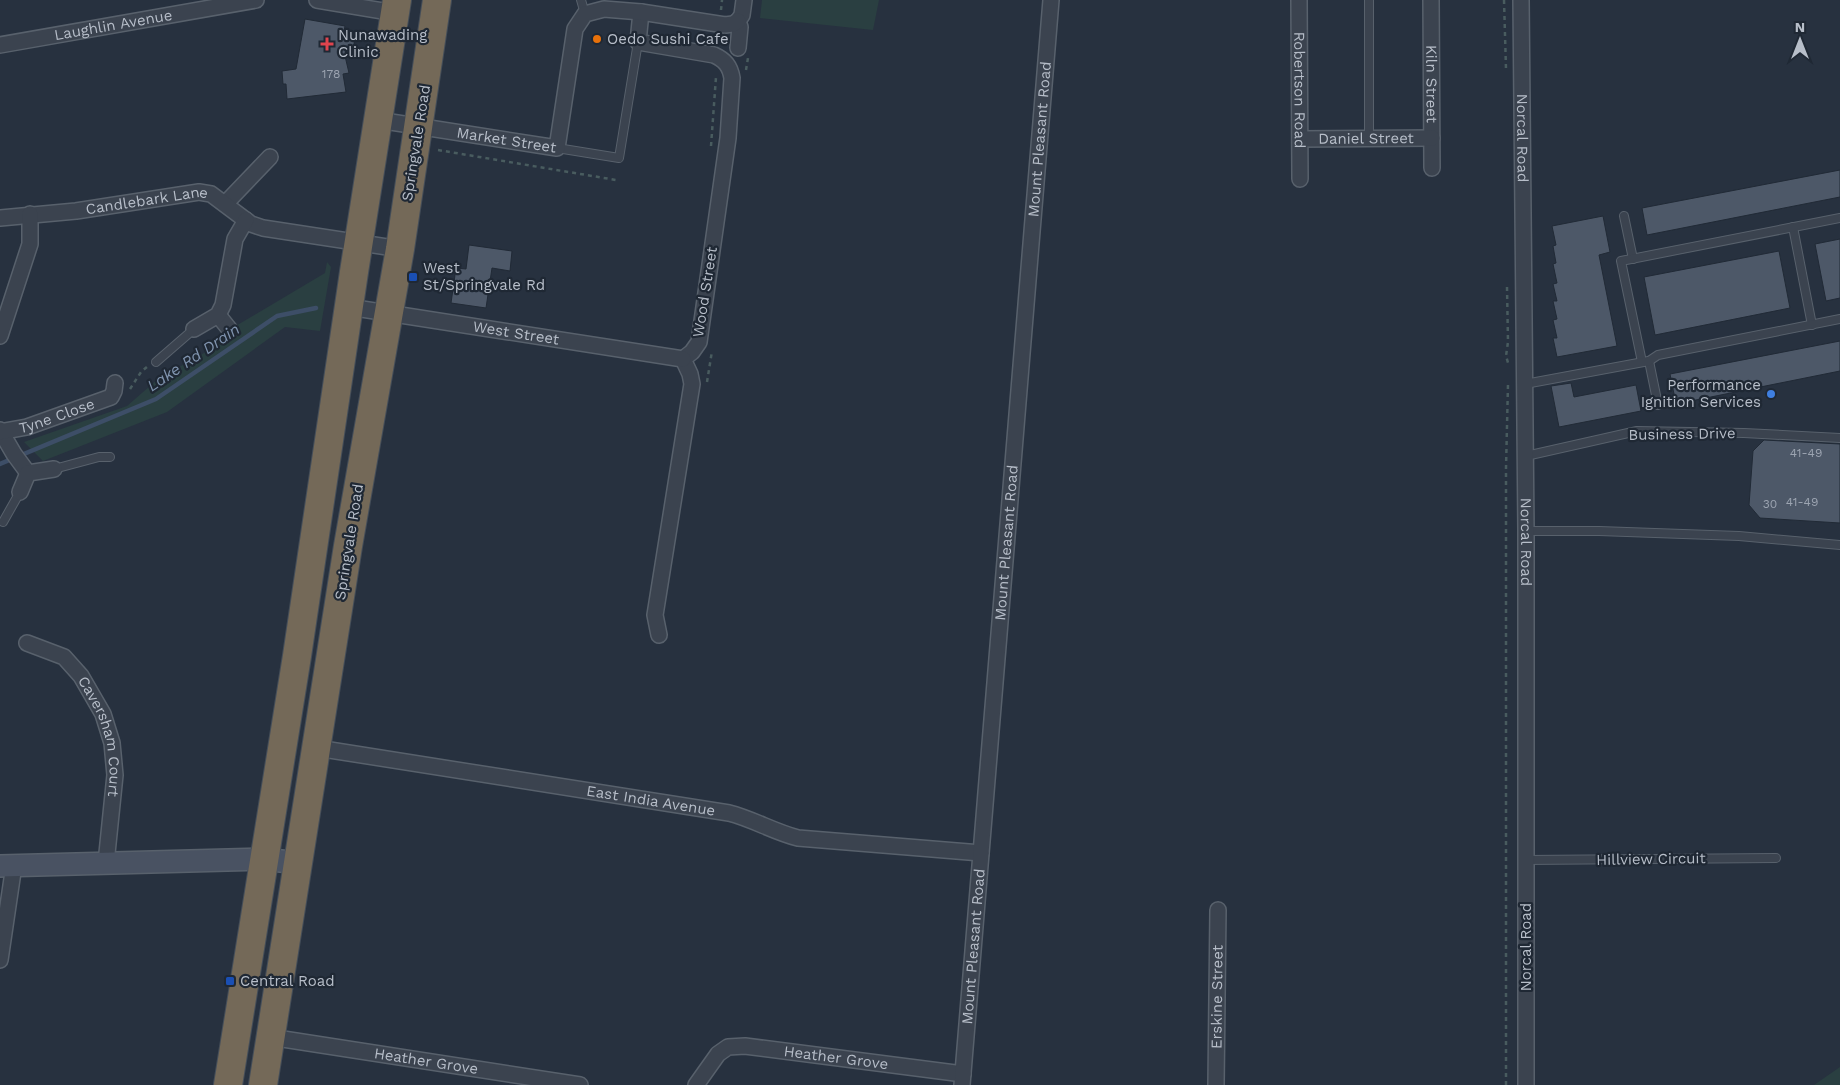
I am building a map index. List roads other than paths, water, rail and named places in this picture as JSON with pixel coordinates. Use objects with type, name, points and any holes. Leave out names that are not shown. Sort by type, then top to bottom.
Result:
[{"type":"highway","name":"Springvale Road","points":[[263,1085],[348,546],[400,249],[437,0]]},
{"type":"highway","points":[[228,1085],[396,7]]},
{"type":"street","name":"Laughlin Avenue","points":[[0,45],[256,0]]},
{"type":"street","points":[[317,0],[396,7]]},
{"type":"street","points":[[738,48],[740,27],[738,21],[742,15],[744,0]]},
{"type":"street","name":"Mount Pleasant Road","points":[[963,1079],[1051,0]]},
{"type":"street","name":"Robertson Road","points":[[1299,0],[1300,179]]},
{"type":"street","name":"Kiln Street","points":[[1431,0],[1432,168]]},
{"type":"street","name":"Norcal Road","points":[[1522,0],[1526,456],[1526,1085]]},
{"type":"street","name":"Market Street","points":[[378,120],[557,148],[575,30],[583,7],[641,12],[725,25],[738,21]]},
{"type":"street","points":[[638,42],[641,12]]},
{"type":"street","name":"Wood Street","points":[[638,42],[714,55],[722,59],[730,68],[732,78],[728,138],[699,342],[692,352],[682,359]]},
{"type":"street","name":"Daniel Street","points":[[1300,138],[1432,138]]},
{"type":"street","points":[[225,204],[270,157]]},
{"type":"street","name":"Candlebark Lane","points":[[0,218],[76,210],[194,192],[211,194],[246,220],[263,228],[400,249]]},
{"type":"street","points":[[0,336],[30,244],[30,214]]},
{"type":"street","points":[[194,329],[218,315],[223,305],[235,239],[246,220]]},
{"type":"street","name":"West Street","points":[[349,307],[682,359]]},
{"type":"street","points":[[218,315],[230,330]]},
{"type":"street","points":[[659,635],[655,615],[692,384],[690,374],[682,359]]},
{"type":"street","name":"Tyne Close","points":[[0,431],[27,427],[115,393]]},
{"type":"street","points":[[0,431],[21,463],[20,492]]},
{"type":"street","points":[[21,463],[54,469]]},
{"type":"street","name":"Caversham Court","points":[[27,642],[64,658],[81,676],[103,714],[112,743],[115,775],[106,863]]},
{"type":"street","name":"East India Avenue","points":[[316,748],[729,813],[747,818],[785,835],[798,838],[981,853]]},
{"type":"street","points":[[0,960],[7,865],[264,859],[298,863]]},
{"type":"street","name":"Erskine Street","points":[[1216,1085],[1218,910]]},
{"type":"street","name":"Heather Grove","points":[[270,1036],[580,1085]]},
{"type":"street","name":"Heather Grove","points":[[696,1085],[718,1054],[728,1047],[744,1046],[963,1079]]},
{"type":"lane","points":[[1369,0],[1369,138]]},
{"type":"lane","points":[[557,148],[619,158],[638,42]]},
{"type":"lane","points":[[1624,216],[1633,259]]},
{"type":"lane","points":[[1658,405],[1645,361],[1622,261],[1840,218]]},
{"type":"lane","points":[[1793,228],[1812,324]]},
{"type":"lane","points":[[1525,384],[1645,361],[1658,355],[1840,319]]},
{"type":"lane","points":[[156,362],[194,329]]},
{"type":"lane","name":"Business Drive","points":[[1526,456],[1637,431],[1744,432],[1840,438]]},
{"type":"lane","points":[[54,469],[99,457],[110,457]]},
{"type":"lane","points":[[3,522],[20,492]]},
{"type":"lane","points":[[1526,531],[1598,531],[1739,536],[1840,545]]},
{"type":"lane","name":"Hillview Circuit","points":[[1525,860],[1776,858]]},
{"type":"waterway","name":"Lake Rd Drain","points":[[0,464],[156,399],[277,316],[316,308]]},
{"type":"place","name":"Oedo Sushi Cafe","points":[[597,39]]},
{"type":"place","name":"Nunawading Clinic","points":[[327,44]]},
{"type":"place","name":"West St/Springvale Rd","points":[[413,277]]},
{"type":"place","name":"Performance Ignition Services","points":[[1771,394]]},
{"type":"place","name":"Central Road","points":[[230,981]]}]
